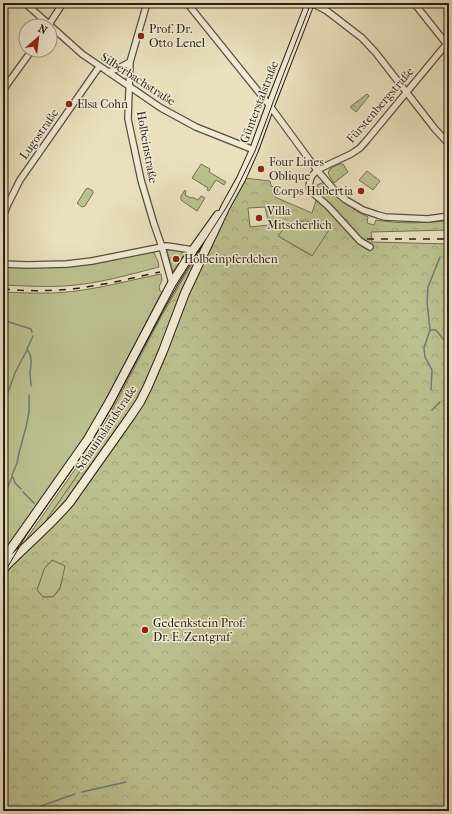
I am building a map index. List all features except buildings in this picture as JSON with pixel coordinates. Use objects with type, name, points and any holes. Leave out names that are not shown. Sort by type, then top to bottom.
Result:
[{"type":"main road","name":"Günterstalstraße","points":[[214,232],[254,150],[311,3]]},
{"type":"main road","name":"Günterstalstraße","points":[[172,283],[193,250],[226,206]]},
{"type":"main road","name":"Schauinslandstraße","points":[[3,569],[61,513],[140,402],[155,372],[185,293],[214,232]]},
{"type":"main road","name":"Schauinslandstraße","points":[[3,560],[76,456],[95,426],[110,401],[172,283]]},
{"type":"main road","points":[[20,536],[19,544],[25,547]]},
{"type":"street","name":"Silberbachstraße","points":[[25,3],[41,18]]},
{"type":"street","points":[[53,18],[63,3]]},
{"type":"street","name":"Holbeinstraße","points":[[147,3],[130,62],[128,119],[136,163],[172,283]]},
{"type":"street","points":[[187,3],[270,106],[317,170],[341,196],[354,205],[378,215],[428,218],[449,216]]},
{"type":"street","points":[[311,3],[327,11],[362,38],[376,53],[406,93],[449,144]]},
{"type":"street","points":[[414,3],[448,44]]},
{"type":"street","name":"Silberbachstraße","points":[[58,33],[82,54],[161,108],[196,127],[254,150]]},
{"type":"street","name":"Fürstenbergstraße","points":[[317,170],[351,154],[360,148],[448,44]]},
{"type":"street","points":[[3,90],[26,58]]},
{"type":"street","points":[[108,72],[130,62]]},
{"type":"street","name":"Lugostraße","points":[[3,217],[20,180],[99,66]]},
{"type":"street","points":[[317,170],[311,177],[309,186],[310,189],[360,241],[370,247]]},
{"type":"street","points":[[3,264],[67,264],[94,261],[167,246],[193,250]]},
{"type":"green space","points":[[367,94],[369,96],[356,112],[350,107]]},
{"type":"green space","points":[[201,164],[210,169],[209,172],[226,182],[224,185],[216,180],[209,191],[207,190],[208,188],[192,178]]},
{"type":"green space","points":[[343,164],[348,172],[334,183],[329,176],[329,171],[332,167]]},
{"type":"green space","points":[[367,171],[380,181],[373,190],[359,180]]},
{"type":"green space","points":[[244,178],[270,181],[271,186],[277,188],[278,191],[275,197],[312,213],[318,194],[317,185],[324,182],[344,202],[368,217],[367,223],[374,225],[376,220],[411,223],[446,221],[449,230],[371,232],[372,242],[449,244],[449,811],[3,811],[3,580],[18,559],[52,526],[47,519],[97,447],[95,441],[162,315]],"holes":[[[265,207],[269,225],[250,227],[248,208]],[[298,222],[322,223],[331,227],[312,256],[278,236],[288,226]],[[52,560],[65,566],[60,589],[53,597],[43,597],[37,590],[44,569]]]},
{"type":"green space","points":[[88,188],[93,191],[93,193],[85,206],[82,207],[77,203]]},
{"type":"green space","points":[[185,190],[185,195],[191,198],[192,197],[198,200],[201,196],[205,198],[197,211],[181,200],[181,196]]},
{"type":"green space","points":[[302,221],[322,223],[331,227],[313,256],[278,236],[288,226]]},
{"type":"green space","points":[[173,249],[185,253],[173,272],[167,251]]},
{"type":"green space","points":[[149,252],[154,253],[159,267],[112,279],[65,286],[3,285],[3,266],[28,267]]},
{"type":"green space","points":[[161,274],[162,280],[159,287],[160,291],[162,292],[96,418],[71,457],[3,554],[3,292],[43,293],[79,291]]},
{"type":"green space","points":[[95,441],[97,447],[47,519],[52,526],[24,543],[29,535]]},
{"type":"green space","points":[[52,560],[66,566],[60,588],[53,597],[43,597],[37,590],[44,569]]},
{"type":"waterway","points":[[431,390],[432,370],[425,357],[424,348],[430,330],[427,302],[428,287],[440,257]]},
{"type":"waterway","points":[[3,320],[31,329],[32,332]]},
{"type":"waterway","points":[[430,330],[436,330],[449,346]]},
{"type":"waterway","points":[[31,386],[31,358],[27,349],[33,336]]},
{"type":"waterway","points":[[7,395],[15,373],[27,350]]},
{"type":"waterway","points":[[21,489],[15,483],[12,475],[17,463],[26,427],[29,412],[29,395]]},
{"type":"waterway","points":[[3,404],[5,398]]},
{"type":"waterway","points":[[432,410],[440,402]]},
{"type":"waterway","points":[[3,497],[12,477]]},
{"type":"waterway","points":[[23,492],[34,503]]},
{"type":"waterway","points":[[82,792],[126,782]]},
{"type":"waterway","points":[[38,807],[75,794]]},
{"type":"tram line","points":[[3,575],[27,534],[92,441],[180,281],[235,192],[255,151],[311,3]]},
{"type":"railway","points":[[367,239],[449,239]]},
{"type":"railway","points":[[3,289],[39,291],[74,289],[160,272]]},
{"type":"place","name":"Prof. Dr. Otto Lenel","points":[[141,36]]},
{"type":"place","name":"Elsa Cohn","points":[[69,104]]},
{"type":"place","name":"Four Lines Oblique","points":[[261,169]]},
{"type":"place","name":"Corps Hubertia","points":[[361,191]]},
{"type":"place","name":"Villa Mitscherlich","points":[[259,218]]},
{"type":"place","name":"Holbeinpferdchen","points":[[176,259]]},
{"type":"place","name":"Gedenkstein Prof. Dr. E. Zentgraf","points":[[145,630]]}]
